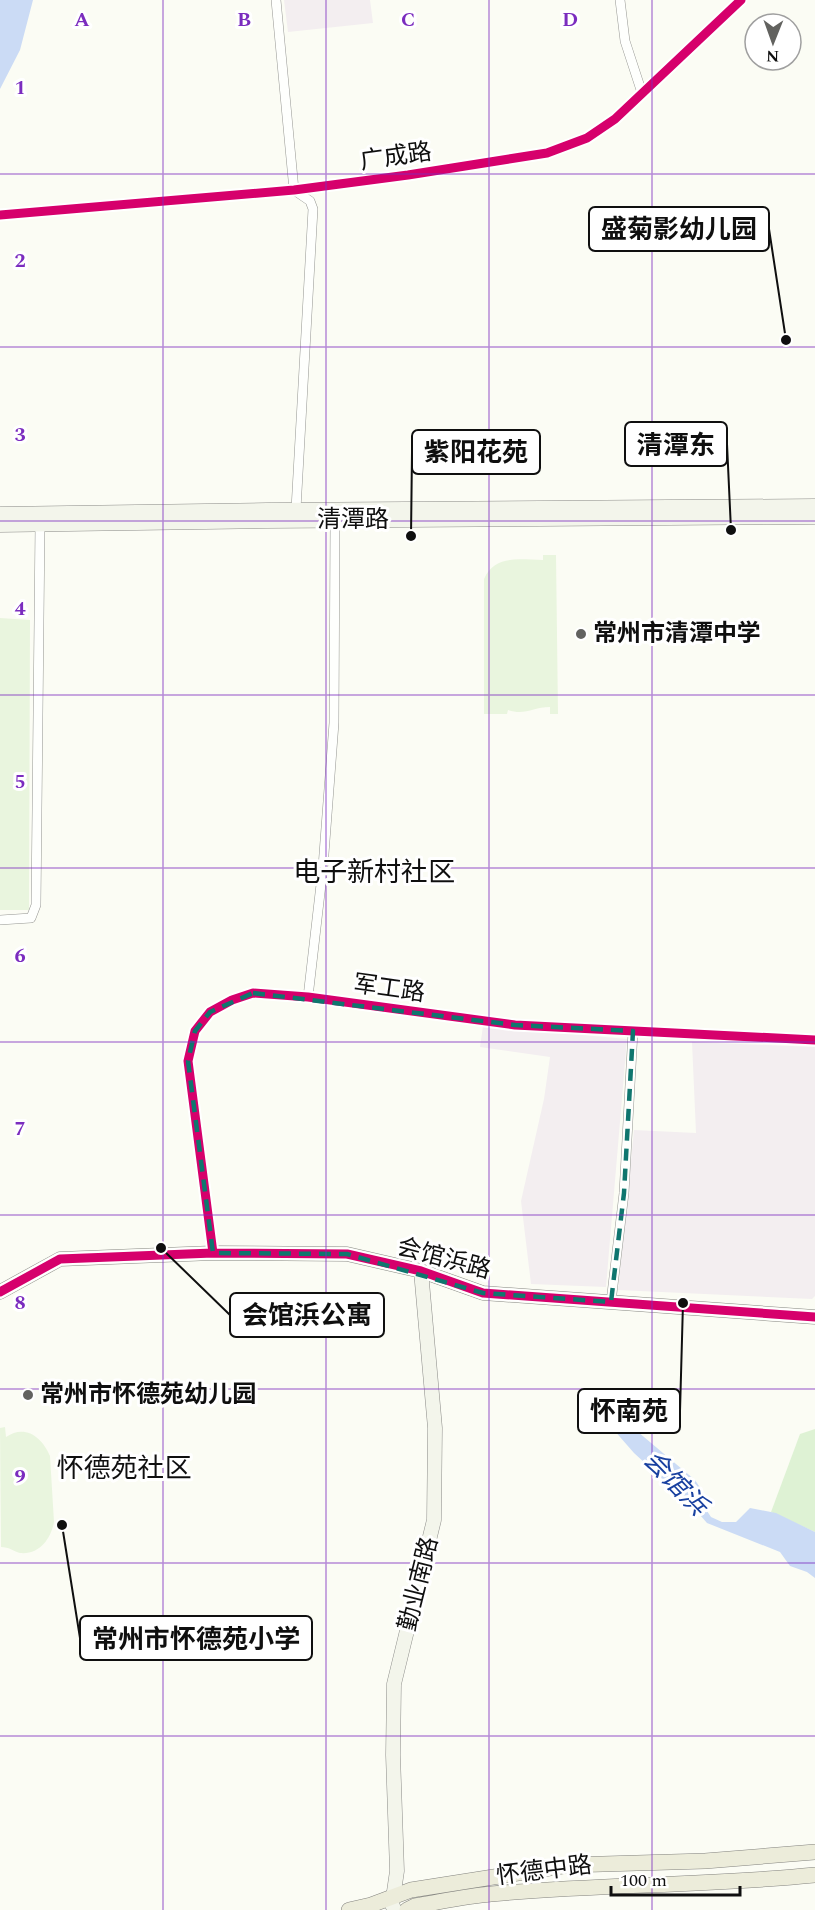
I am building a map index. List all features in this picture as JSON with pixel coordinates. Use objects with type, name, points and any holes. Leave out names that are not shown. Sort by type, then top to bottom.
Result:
[{"type":"main road","name":"清潭路","points":[[0,514],[296,509],[815,506]]},
{"type":"main road","name":"清潭路","points":[[0,525],[815,517]]},
{"type":"main road","name":"会馆浜路","points":[[0,1292],[60,1259],[213,1253],[347,1254],[421,1272],[483,1293],[815,1317]]},
{"type":"main road","name":"勤业南路","points":[[396,1906],[394,1684],[434,1520],[435,1428],[421,1272]]},
{"type":"main road","name":"怀德中路","points":[[396,1906],[411,1890],[569,1865],[705,1861],[815,1852]]},
{"type":"main road","name":"怀德中路","points":[[349,1910],[371,1905],[415,1906],[489,1894],[582,1887],[684,1884],[815,1875]]},
{"type":"street","points":[[276,0],[294,190],[310,201],[313,209],[296,509]]},
{"type":"street","points":[[620,0],[625,41],[642,93]]},
{"type":"street","name":"广成路","points":[[0,214],[294,190],[408,176],[547,153],[586,138],[615,119],[741,0]]},
{"type":"street","points":[[308,998],[323,867],[334,723],[335,521]]},
{"type":"street","points":[[0,920],[31,918],[36,905],[40,525]]},
{"type":"street","name":"军工路","points":[[213,1253],[188,1061],[195,1031],[210,1012],[232,1000],[253,993],[515,1025],[815,1040]]},
{"type":"street","points":[[611,1302],[624,1193],[633,1031]]},
{"type":"highlighted area","points":[[253,993],[515,1025],[633,1031],[624,1193],[611,1302],[483,1293],[347,1254],[213,1253],[188,1061],[195,1031],[210,1012]]},
{"type":"shaded area","points":[[284,0],[370,0],[373,23],[288,32]]},
{"type":"shaded area","points":[[483,1026],[627,1039],[606,1287],[531,1284],[521,1201],[544,1099],[550,1057],[480,1047]]},
{"type":"shaded area","points":[[692,1042],[815,1047],[815,1296],[812,1299],[618,1290],[634,1130],[696,1133]]},
{"type":"green space","points":[[543,555],[556,555],[558,714],[550,714],[550,707],[544,707],[524,712],[508,710],[507,714],[484,714],[484,579],[494,565],[501,562],[517,559],[543,560]]},
{"type":"green space","points":[[0,618],[30,620],[29,910],[0,910]]},
{"type":"green space","points":[[5,1427],[6,1437],[20,1432],[32,1434],[47,1449],[50,1456],[54,1522],[43,1544],[27,1553],[1,1547],[0,1428]]},
{"type":"green space","points":[[815,1429],[815,1532],[771,1512],[800,1434]]},
{"type":"water","points":[[0,0],[33,0],[20,50],[0,89]]},
{"type":"water","name":"会馆浜","points":[[612,1410],[695,1480],[703,1492],[705,1508],[711,1517],[722,1522],[736,1522],[750,1508],[776,1513],[815,1532],[815,1578],[807,1572],[790,1566],[780,1552],[707,1523],[693,1507],[634,1453],[606,1421]]},
{"type":"cycle path","points":[[0,215],[294,190],[547,153],[587,138],[615,119],[741,0]]},
{"type":"cycle path","points":[[213,1253],[188,1061],[195,1031],[210,1012],[232,1000],[253,993],[308,997],[515,1025],[815,1040]]},
{"type":"cycle path","points":[[0,1292],[60,1259],[213,1253],[347,1254],[421,1271],[483,1293],[815,1317]]},
{"type":"place","name":"盛菊影幼儿园","points":[[786,340]]},
{"type":"place","name":"清潭东","points":[[731,530]]},
{"type":"place","name":"紫阳花苑","points":[[411,536]]},
{"type":"place","name":"常州市清潭中学","points":[[581,634]]},
{"type":"place","name":"会馆浜公寓","points":[[161,1248]]},
{"type":"place","name":"怀南苑","points":[[683,1303]]},
{"type":"place","name":"常州市怀德苑幼儿园","points":[[28,1395]]},
{"type":"place","name":"常州市怀德苑小学","points":[[62,1525]]},
{"type":"district","name":"电子新村社区","points":[[374,873]]},
{"type":"district","name":"怀德苑社区","points":[[124,1469]]}]
